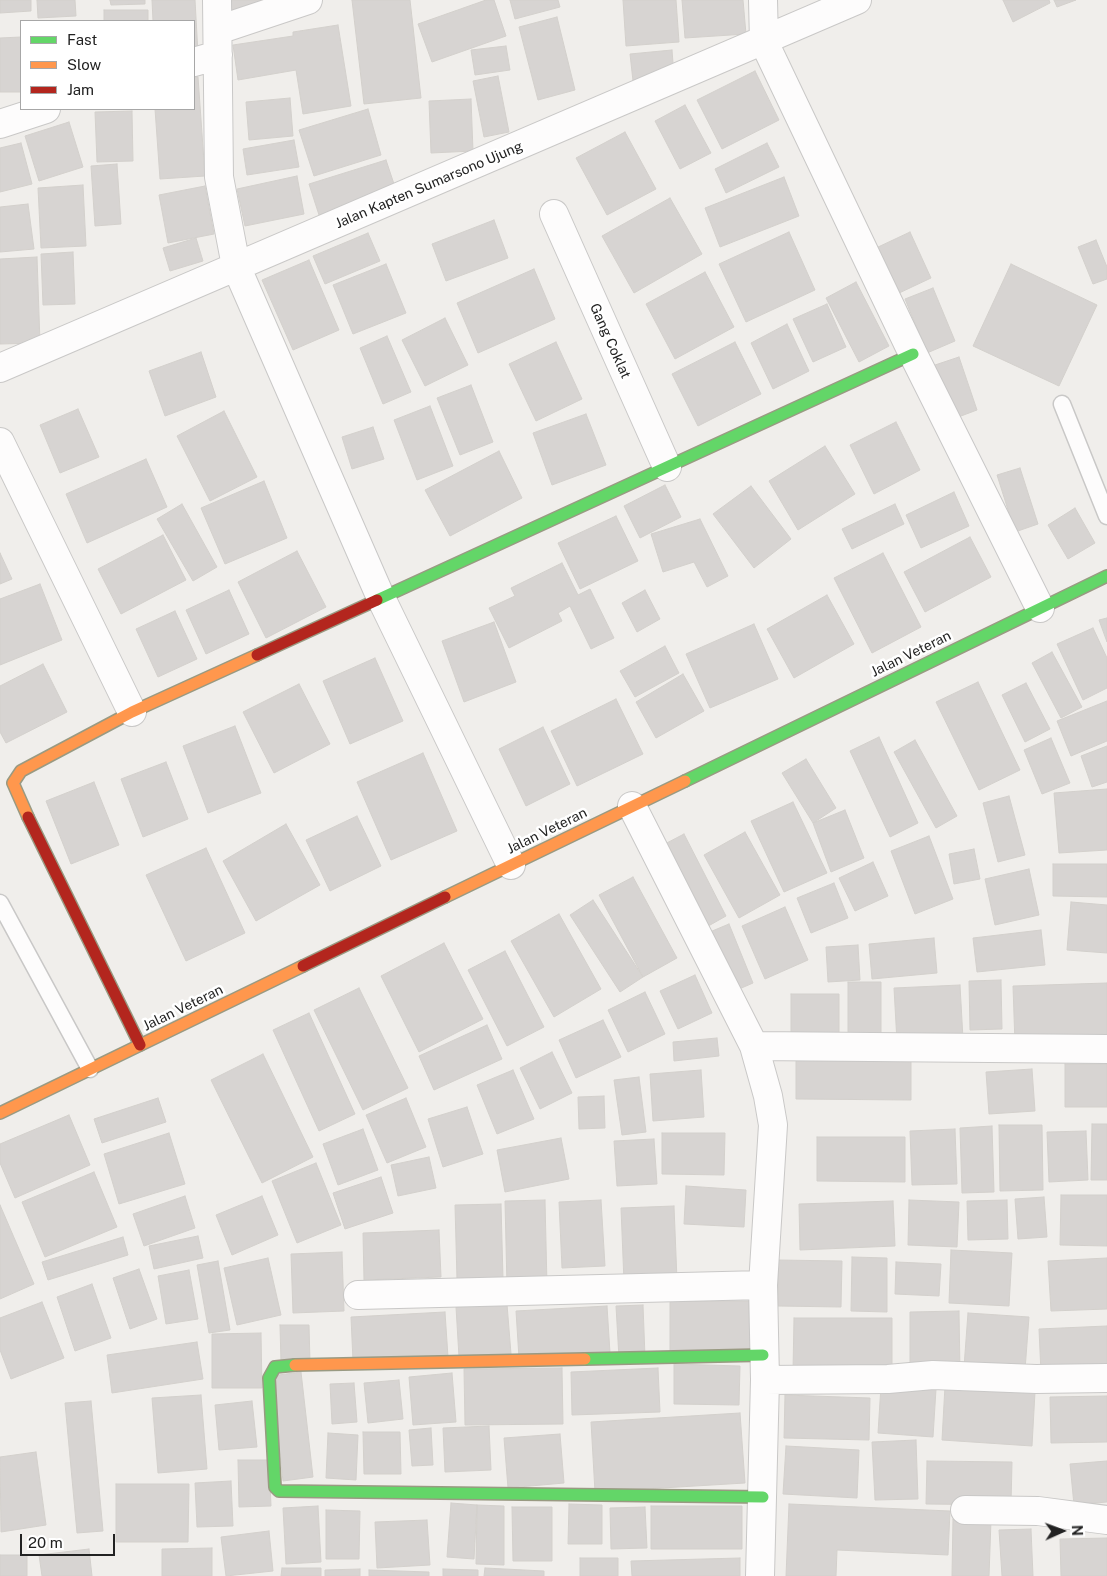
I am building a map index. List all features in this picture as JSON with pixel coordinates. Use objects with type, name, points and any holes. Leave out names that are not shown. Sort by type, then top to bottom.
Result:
[{"type":"street","points":[[217,0],[210,49],[219,178],[236,266],[380,598],[510,865]]},
{"type":"street","points":[[210,49],[308,0]]},
{"type":"street","points":[[763,0],[764,42],[913,354],[1040,608]]},
{"type":"street","name":"Jalan Kapten Sumarsono Ujung","points":[[0,368],[764,42],[857,0]]},
{"type":"street","points":[[0,124],[43,110]]},
{"type":"street","name":"Gang Coklat","points":[[554,214],[667,467]]},
{"type":"street","points":[[140,1045],[18,798],[13,782],[21,771],[132,712],[913,354]]},
{"type":"street","points":[[0,442],[132,712]]},
{"type":"street","name":"Jalan Veteran","points":[[0,1113],[1107,576]]},
{"type":"street","points":[[632,806],[754,1046],[768,1096],[773,1125],[764,1285],[763,1497],[760,1576]]},
{"type":"street","points":[[754,1046],[1107,1049]]},
{"type":"street","points":[[358,1295],[764,1285]]},
{"type":"street","points":[[763,1497],[279,1491],[274,1487],[269,1378],[274,1367],[279,1365],[764,1367],[888,1379],[933,1375],[1036,1379],[1107,1378]]},
{"type":"street","points":[[965,1510],[1038,1511],[1107,1520]]},
{"type":"lane","points":[[1062,404],[1107,516]]},
{"type":"lane","points":[[0,903],[90,1070]]},
{"type":"building","points":[[0,0],[31,0],[31,11],[0,13]]},
{"type":"building","points":[[37,0],[75,0],[76,16],[38,18]]},
{"type":"building","points":[[110,0],[145,0],[145,4],[111,5]]},
{"type":"building","points":[[152,0],[195,0],[198,54],[195,54],[195,20],[153,20]]},
{"type":"building","points":[[225,0],[270,0],[270,9],[226,11]]},
{"type":"building","points":[[352,0],[410,0],[421,98],[364,104]]},
{"type":"building","points":[[486,0],[494,0],[506,36],[432,62],[418,24]]},
{"type":"building","points":[[510,0],[558,0],[560,7],[515,19]]},
{"type":"building","points":[[623,0],[676,0],[679,42],[626,46]]},
{"type":"building","points":[[682,0],[743,0],[746,34],[685,38]]},
{"type":"building","points":[[1003,0],[1049,0],[1050,3],[1013,22]]},
{"type":"building","points":[[1054,0],[1076,0],[1057,7]]},
{"type":"building","points":[[104,10],[148,10],[148,20],[104,20]]},
{"type":"building","points":[[557,17],[575,90],[538,100],[519,27]]},
{"type":"building","points":[[338,25],[351,106],[303,114],[296,70],[238,80],[233,45],[293,36],[293,32]]},
{"type":"building","points":[[20,37],[20,92],[0,92],[0,38]]},
{"type":"building","points":[[506,46],[510,70],[475,75],[471,50]]},
{"type":"building","points":[[672,50],[674,76],[633,81],[630,54]]},
{"type":"building","points":[[755,71],[779,120],[722,149],[697,100]]},
{"type":"building","points":[[498,76],[509,132],[484,137],[473,81]]},
{"type":"building","points":[[195,77],[198,77],[205,176],[160,179],[155,110],[195,110]]},
{"type":"building","points":[[290,98],[293,136],[249,140],[246,102]]},
{"type":"building","points":[[471,99],[473,151],[431,153],[429,101]]},
{"type":"building","points":[[685,105],[711,153],[680,169],[655,121]]},
{"type":"building","points":[[368,109],[381,155],[314,176],[299,130]]},
{"type":"building","points":[[132,111],[133,161],[97,162],[95,112]]},
{"type":"building","points":[[69,122],[83,167],[39,181],[25,136]]},
{"type":"building","points":[[625,132],[656,189],[607,215],[576,158]]},
{"type":"building","points":[[294,140],[299,167],[247,175],[243,149]]},
{"type":"building","points":[[21,143],[32,184],[0,192],[0,148]]},
{"type":"building","points":[[767,143],[779,167],[726,193],[715,169]]},
{"type":"building","points":[[386,160],[396,190],[319,215],[309,184]]},
{"type":"building","points":[[117,164],[121,224],[95,226],[91,166]]},
{"type":"building","points":[[297,176],[304,214],[245,226],[237,189]]},
{"type":"building","points":[[784,177],[799,216],[720,247],[705,208]]},
{"type":"building","points":[[83,185],[86,246],[41,248],[38,188]]},
{"type":"building","points":[[205,186],[214,234],[168,243],[159,195]]},
{"type":"building","points":[[670,198],[702,254],[634,293],[602,236]]},
{"type":"building","points":[[28,204],[34,249],[0,252],[0,207]]},
{"type":"building","points":[[494,220],[508,258],[446,281],[432,244]]},
{"type":"building","points":[[789,232],[815,290],[746,322],[719,264]]},
{"type":"building","points":[[910,232],[931,278],[897,294],[876,248]]},
{"type":"building","points":[[368,233],[380,261],[325,284],[313,256]]},
{"type":"building","points":[[196,238],[203,261],[170,271],[163,248]]},
{"type":"building","points":[[1096,240],[1107,267],[1107,279],[1093,284],[1078,247]]},
{"type":"building","points":[[73,252],[75,304],[43,305],[41,254]]},
{"type":"building","points":[[37,257],[40,343],[0,344],[0,259]]},
{"type":"building","points":[[309,260],[339,330],[293,350],[262,280]]},
{"type":"building","points":[[386,264],[406,313],[353,334],[333,285]]},
{"type":"building","points":[[1011,264],[1097,305],[1059,386],[973,346]]},
{"type":"building","points":[[534,269],[555,319],[478,353],[457,303]]},
{"type":"building","points":[[705,272],[734,327],[675,359],[646,304]]},
{"type":"building","points":[[856,282],[889,346],[859,362],[826,298]]},
{"type":"building","points":[[933,288],[955,341],[927,353],[905,299]]},
{"type":"building","points":[[827,304],[846,347],[813,362],[793,319]]},
{"type":"building","points":[[445,318],[468,365],[425,386],[402,340]]},
{"type":"building","points":[[787,324],[809,371],[773,389],[751,343]]},
{"type":"building","points":[[387,336],[411,392],[383,404],[360,348]]},
{"type":"building","points":[[556,342],[582,399],[536,421],[509,364]]},
{"type":"building","points":[[735,342],[761,394],[698,426],[672,374]]},
{"type":"building","points":[[201,352],[216,397],[165,416],[149,371]]},
{"type":"building","points":[[959,357],[977,410],[953,419],[935,365]]},
{"type":"building","points":[[471,385],[493,442],[460,455],[437,398]]},
{"type":"building","points":[[430,406],[453,466],[417,480],[394,420]]},
{"type":"building","points":[[78,409],[99,457],[60,473],[40,425]]},
{"type":"building","points":[[224,411],[257,477],[210,501],[177,436]]},
{"type":"building","points":[[586,414],[606,465],[552,485],[533,433]]},
{"type":"building","points":[[896,422],[920,470],[874,494],[850,445]]},
{"type":"building","points":[[373,427],[384,459],[352,469],[342,437]]},
{"type":"building","points":[[825,446],[855,494],[798,530],[769,481]]},
{"type":"building","points":[[499,451],[522,498],[450,536],[425,490]]},
{"type":"building","points":[[146,459],[167,507],[87,543],[66,494]]},
{"type":"building","points":[[1020,468],[1038,524],[1015,532],[997,475]]},
{"type":"building","points":[[264,481],[287,538],[225,564],[201,508]]},
{"type":"building","points":[[665,485],[681,517],[640,538],[624,506]]},
{"type":"building","points":[[751,486],[791,539],[754,568],[713,514]]},
{"type":"building","points":[[954,492],[969,526],[921,548],[906,515]]},
{"type":"building","points":[[182,504],[217,567],[193,581],[157,519]]},
{"type":"building","points":[[895,504],[904,524],[852,549],[842,529]]},
{"type":"building","points":[[1075,508],[1095,543],[1068,559],[1048,525]]},
{"type":"building","points":[[616,516],[638,561],[580,589],[558,543]]},
{"type":"building","points":[[700,519],[728,576],[707,587],[694,562],[663,572],[651,534]]},
{"type":"building","points":[[163,535],[186,580],[121,614],[98,569]]},
{"type":"building","points":[[970,537],[991,577],[925,612],[904,572]]},
{"type":"building","points":[[297,551],[326,607],[266,638],[238,582]]},
{"type":"building","points":[[0,553],[12,579],[0,584]]},
{"type":"building","points":[[883,553],[921,627],[872,653],[834,578]]},
{"type":"building","points":[[562,563],[578,595],[590,589],[614,638],[591,649],[570,606],[558,613],[562,621],[509,648],[489,608],[515,596],[511,588]]},
{"type":"building","points":[[40,584],[62,640],[0,665],[0,599]]},
{"type":"building","points":[[229,590],[249,634],[206,654],[186,610]]},
{"type":"building","points":[[645,590],[660,619],[637,632],[622,603]]},
{"type":"building","points":[[827,595],[854,644],[794,678],[767,629]]},
{"type":"building","points":[[175,611],[197,659],[158,677],[136,629]]},
{"type":"building","points":[[1107,618],[1107,642],[1099,620]]},
{"type":"building","points":[[494,622],[516,682],[464,702],[442,641]]},
{"type":"building","points":[[754,624],[778,679],[710,708],[686,654]]},
{"type":"building","points":[[1093,628],[1107,658],[1107,688],[1083,700],[1057,644]]},
{"type":"building","points":[[665,646],[679,673],[635,697],[620,671]]},
{"type":"building","points":[[1052,652],[1082,707],[1061,718],[1032,663]]},
{"type":"building","points":[[375,658],[403,721],[350,744],[323,681]]},
{"type":"building","points":[[43,664],[67,712],[6,743],[0,732],[0,686]]},
{"type":"building","points":[[683,674],[704,711],[656,738],[636,702]]},
{"type":"building","points":[[978,682],[1020,770],[979,790],[936,702]]},
{"type":"building","points":[[1026,683],[1050,729],[1025,742],[1002,695]]},
{"type":"building","points":[[299,684],[330,744],[274,773],[243,712]]},
{"type":"building","points":[[616,699],[643,754],[577,786],[551,731]]},
{"type":"building","points":[[1107,701],[1107,741],[1071,756],[1057,721]]},
{"type":"building","points":[[235,726],[261,793],[208,813],[183,746]]},
{"type":"building","points":[[543,727],[570,784],[526,806],[499,749]]},
{"type":"building","points":[[879,737],[918,823],[890,837],[850,751]]},
{"type":"building","points":[[1051,738],[1070,783],[1042,794],[1024,750]]},
{"type":"building","points":[[915,740],[957,816],[936,828],[894,752]]},
{"type":"building","points":[[1107,746],[1107,782],[1092,787],[1081,756]]},
{"type":"building","points":[[423,753],[457,831],[391,860],[357,782]]},
{"type":"building","points":[[806,759],[836,808],[813,823],[782,773]]},
{"type":"building","points":[[166,762],[188,819],[143,837],[121,779]]},
{"type":"building","points":[[94,782],[119,845],[71,864],[46,801]]},
{"type":"building","points":[[1107,789],[1107,850],[1059,853],[1054,793]]},
{"type":"building","points":[[1009,796],[1025,855],[998,862],[983,803]]},
{"type":"building","points":[[793,802],[827,873],[784,892],[751,821]]},
{"type":"building","points":[[845,810],[864,858],[831,872],[813,823]]},
{"type":"building","points":[[357,816],[381,866],[330,891],[306,840]]},
{"type":"building","points":[[286,824],[320,885],[256,921],[223,861]]},
{"type":"building","points":[[745,832],[780,895],[739,918],[704,855]]},
{"type":"building","points":[[684,834],[726,916],[703,929],[661,846]]},
{"type":"building","points":[[929,836],[953,899],[915,914],[891,851]]},
{"type":"building","points":[[206,848],[245,933],[186,961],[146,875]]},
{"type":"building","points":[[974,849],[980,879],[954,884],[949,854]]},
{"type":"building","points":[[873,862],[888,896],[855,911],[839,878]]},
{"type":"building","points":[[1053,864],[1107,864],[1107,897],[1053,896]]},
{"type":"building","points":[[1029,869],[1039,915],[995,925],[985,879]]},
{"type":"building","points":[[633,877],[677,958],[643,977],[599,895]]},
{"type":"building","points":[[834,883],[848,918],[811,933],[797,898]]},
{"type":"building","points":[[593,900],[643,977],[620,992],[570,915]]},
{"type":"building","points":[[1071,902],[1107,905],[1107,953],[1067,950]]},
{"type":"building","points":[[785,907],[808,960],[765,979],[742,926]]},
{"type":"building","points":[[559,914],[601,989],[554,1017],[511,941]]},
{"type":"building","points":[[729,924],[753,983],[730,993],[705,934]]},
{"type":"building","points":[[1041,930],[1045,965],[977,972],[973,938]]},
{"type":"building","points":[[934,938],[937,973],[872,979],[869,944]]},
{"type":"building","points":[[444,943],[483,1019],[419,1052],[381,976]]},
{"type":"building","points":[[858,945],[860,980],[828,982],[826,947]]},
{"type":"building","points":[[505,951],[544,1027],[507,1046],[468,970]]},
{"type":"building","points":[[695,975],[712,1013],[678,1029],[660,991]]},
{"type":"building","points":[[1001,980],[1002,1029],[970,1030],[969,981]]},
{"type":"building","points":[[848,982],[881,982],[881,1042],[848,1042]]},
{"type":"building","points":[[1107,983],[1107,1041],[1015,1044],[1013,986]]},
{"type":"building","points":[[960,985],[963,1039],[897,1042],[894,988]]},
{"type":"building","points":[[359,988],[408,1088],[363,1110],[314,1010]]},
{"type":"building","points":[[645,992],[665,1034],[628,1052],[608,1010]]},
{"type":"building","points":[[791,994],[839,994],[839,1041],[791,1041]]},
{"type":"building","points":[[309,1013],[355,1114],[319,1131],[273,1030]]},
{"type":"building","points":[[603,1020],[621,1057],[576,1078],[559,1040]]},
{"type":"building","points":[[487,1025],[502,1059],[434,1090],[419,1056]]},
{"type":"building","points":[[717,1038],[719,1056],[674,1061],[673,1042]]},
{"type":"building","points":[[552,1052],[572,1093],[540,1109],[520,1068]]},
{"type":"building","points":[[263,1054],[313,1157],[262,1183],[211,1080]]},
{"type":"building","points":[[796,1056],[911,1057],[911,1100],[796,1099]]},
{"type":"building","points":[[1065,1064],[1107,1064],[1107,1107],[1065,1107]]},
{"type":"building","points":[[1032,1069],[1035,1111],[989,1114],[986,1072]]},
{"type":"building","points":[[513,1070],[534,1119],[497,1134],[477,1085]]},
{"type":"building","points":[[701,1070],[704,1117],[653,1121],[650,1074]]},
{"type":"building","points":[[639,1077],[646,1132],[622,1135],[614,1080]]},
{"type":"building","points":[[604,1096],[605,1128],[579,1129],[578,1097]]},
{"type":"building","points":[[158,1098],[166,1122],[102,1143],[94,1119]]},
{"type":"building","points":[[406,1098],[426,1147],[387,1163],[366,1115]]},
{"type":"building","points":[[467,1107],[483,1154],[443,1167],[428,1119]]},
{"type":"building","points":[[69,1115],[90,1165],[15,1198],[0,1163],[0,1144]]},
{"type":"building","points":[[1092,1124],[1107,1124],[1107,1180],[1091,1180]]},
{"type":"building","points":[[999,1125],[1042,1125],[1043,1190],[1000,1191]]},
{"type":"building","points":[[992,1126],[994,1192],[962,1193],[960,1128]]},
{"type":"building","points":[[363,1129],[378,1170],[338,1185],[323,1144]]},
{"type":"building","points":[[955,1129],[957,1184],[912,1185],[910,1131]]},
{"type":"building","points":[[1086,1131],[1088,1180],[1049,1182],[1047,1132]]},
{"type":"building","points":[[169,1133],[185,1184],[119,1204],[104,1154]]},
{"type":"building","points":[[662,1133],[725,1133],[724,1175],[662,1174]]},
{"type":"building","points":[[817,1137],[905,1137],[905,1182],[817,1181]]},
{"type":"building","points":[[561,1138],[569,1179],[505,1192],[497,1150]]},
{"type":"building","points":[[654,1139],[657,1184],[617,1186],[614,1141]]},
{"type":"building","points":[[429,1157],[436,1188],[398,1196],[391,1165]]},
{"type":"building","points":[[316,1163],[341,1225],[297,1243],[272,1181]]},
{"type":"building","points":[[94,1172],[117,1227],[45,1257],[22,1202]]},
{"type":"building","points":[[381,1177],[393,1213],[345,1229],[333,1193]]},
{"type":"building","points":[[686,1186],[746,1190],[744,1227],[684,1224]]},
{"type":"building","points":[[1061,1195],[1107,1195],[1107,1246],[1060,1245]]},
{"type":"building","points":[[185,1196],[195,1228],[144,1246],[133,1214]]},
{"type":"building","points":[[262,1196],[278,1235],[232,1255],[216,1215]]},
{"type":"building","points":[[1044,1197],[1047,1237],[1018,1239],[1015,1199]]},
{"type":"building","points":[[545,1200],[547,1286],[507,1287],[505,1201]]},
{"type":"building","points":[[601,1200],[605,1266],[562,1268],[559,1202]]},
{"type":"building","points":[[909,1200],[959,1202],[957,1247],[908,1245]]},
{"type":"building","points":[[1007,1200],[1008,1239],[968,1240],[967,1201]]},
{"type":"building","points":[[893,1201],[895,1246],[800,1250],[799,1204]]},
{"type":"building","points":[[501,1204],[503,1279],[457,1280],[455,1205]]},
{"type":"building","points":[[0,1205],[34,1284],[0,1299]]},
{"type":"building","points":[[674,1206],[677,1280],[624,1282],[621,1208]]},
{"type":"building","points":[[439,1230],[441,1277],[364,1280],[363,1233]]},
{"type":"building","points":[[198,1236],[203,1258],[154,1269],[149,1246]]},
{"type":"building","points":[[123,1237],[128,1255],[48,1280],[42,1262]]},
{"type":"building","points":[[951,1250],[1012,1253],[1009,1306],[949,1303]]},
{"type":"building","points":[[342,1252],[344,1311],[293,1313],[291,1254]]},
{"type":"building","points":[[852,1257],[887,1258],[887,1312],[851,1311]]},
{"type":"building","points":[[268,1258],[281,1315],[237,1325],[224,1268]]},
{"type":"building","points":[[1107,1258],[1107,1309],[1051,1311],[1048,1261]]},
{"type":"building","points":[[778,1260],[842,1261],[841,1307],[778,1306]]},
{"type":"building","points":[[218,1261],[230,1330],[209,1333],[197,1265]]},
{"type":"building","points":[[896,1262],[941,1264],[939,1296],[895,1294]]},
{"type":"building","points":[[139,1269],[157,1319],[130,1329],[113,1278]]},
{"type":"building","points":[[189,1270],[198,1319],[166,1324],[158,1276]]},
{"type":"building","points":[[92,1284],[111,1338],[75,1351],[57,1297]]},
{"type":"building","points":[[670,1301],[749,1301],[750,1353],[670,1353]]},
{"type":"building","points":[[42,1302],[64,1358],[11,1379],[0,1350],[0,1318]]},
{"type":"building","points":[[507,1304],[511,1354],[459,1357],[456,1307]]},
{"type":"building","points":[[643,1305],[645,1357],[619,1358],[616,1306]]},
{"type":"building","points":[[607,1306],[610,1353],[519,1358],[516,1311]]},
{"type":"building","points":[[959,1311],[960,1373],[910,1374],[910,1312]]},
{"type":"building","points":[[445,1312],[448,1357],[353,1361],[351,1317]]},
{"type":"building","points":[[968,1313],[1029,1317],[1025,1370],[964,1367]]},
{"type":"building","points":[[794,1318],[892,1318],[892,1371],[793,1371]]},
{"type":"building","points":[[280,1325],[309,1325],[310,1363],[281,1363]]},
{"type":"building","points":[[1107,1326],[1107,1370],[1041,1373],[1039,1329]]},
{"type":"building","points":[[261,1333],[262,1388],[212,1388],[212,1334]]},
{"type":"building","points":[[197,1342],[203,1379],[112,1393],[107,1355]]},
{"type":"building","points":[[674,1364],[740,1366],[739,1405],[674,1404]]},
{"type":"building","points":[[562,1368],[563,1424],[465,1425],[464,1369]]},
{"type":"building","points":[[658,1368],[660,1412],[572,1415],[571,1372]]},
{"type":"building","points":[[301,1372],[313,1477],[283,1481],[271,1376]]},
{"type":"building","points":[[452,1373],[456,1422],[413,1425],[409,1377]]},
{"type":"building","points":[[399,1380],[403,1419],[368,1423],[364,1383]]},
{"type":"building","points":[[354,1383],[357,1422],[332,1424],[330,1384]]},
{"type":"building","points":[[881,1386],[936,1389],[933,1437],[878,1433]]},
{"type":"building","points":[[945,1386],[1035,1392],[1032,1446],[942,1440]]},
{"type":"building","points":[[201,1395],[207,1469],[158,1473],[152,1398]]},
{"type":"building","points":[[785,1395],[870,1398],[869,1440],[784,1438]]},
{"type":"building","points":[[1107,1396],[1107,1442],[1051,1443],[1050,1397]]},
{"type":"building","points":[[91,1401],[103,1531],[77,1533],[65,1403]]},
{"type":"building","points":[[252,1401],[257,1447],[219,1450],[215,1405]]},
{"type":"building","points":[[740,1413],[745,1483],[595,1492],[591,1422]]},
{"type":"building","points":[[489,1426],[491,1470],[445,1472],[443,1428]]},
{"type":"building","points":[[431,1428],[433,1465],[412,1466],[409,1430]]},
{"type":"building","points":[[363,1432],[400,1432],[401,1474],[364,1474]]},
{"type":"building","points":[[328,1433],[358,1435],[356,1480],[326,1478]]},
{"type":"building","points":[[560,1434],[564,1483],[508,1488],[504,1438]]},
{"type":"building","points":[[916,1440],[918,1499],[875,1500],[872,1442]]},
{"type":"building","points":[[786,1446],[859,1450],[857,1498],[783,1494]]},
{"type":"building","points":[[36,1452],[46,1525],[1,1532],[0,1457]]},
{"type":"building","points":[[238,1460],[269,1460],[271,1506],[239,1507]]},
{"type":"building","points":[[927,1461],[1012,1462],[1011,1505],[926,1504]]},
{"type":"building","points":[[1107,1461],[1107,1502],[1074,1505],[1070,1464]]},
{"type":"building","points":[[231,1481],[233,1526],[197,1527],[195,1483]]},
{"type":"building","points":[[116,1484],[189,1484],[188,1542],[116,1542]]},
{"type":"building","points":[[451,1503],[477,1505],[474,1559],[447,1557]]},
{"type":"building","points":[[569,1504],[602,1505],[602,1544],[568,1544]]},
{"type":"building","points":[[789,1504],[950,1511],[948,1555],[837,1550],[836,1576],[786,1576]]},
{"type":"building","points":[[477,1505],[504,1506],[504,1565],[476,1564]]},
{"type":"building","points":[[318,1506],[321,1562],[286,1564],[283,1508]]},
{"type":"building","points":[[651,1506],[742,1506],[742,1549],[651,1549]]},
{"type":"building","points":[[512,1507],[552,1507],[552,1561],[513,1561]]},
{"type":"building","points":[[645,1507],[647,1548],[611,1549],[610,1508]]},
{"type":"building","points":[[326,1510],[360,1511],[359,1559],[326,1559]]},
{"type":"building","points":[[953,1519],[991,1520],[989,1576],[952,1576]]},
{"type":"building","points":[[427,1520],[430,1565],[377,1568],[375,1522]]},
{"type":"building","points":[[1031,1529],[1033,1576],[1002,1576],[999,1530]]},
{"type":"building","points":[[269,1531],[273,1571],[226,1576],[221,1537]]},
{"type":"building","points":[[1107,1538],[1107,1576],[1061,1576],[1060,1539]]},
{"type":"building","points":[[212,1548],[212,1576],[162,1576],[162,1549]]},
{"type":"building","points":[[89,1549],[92,1576],[42,1576],[39,1555]]},
{"type":"building","points":[[0,1555],[27,1555],[27,1576],[0,1576]]},
{"type":"building","points":[[580,1558],[618,1558],[618,1576],[580,1576]]},
{"type":"building","points":[[740,1558],[740,1576],[632,1576],[631,1561]]},
{"type":"building","points":[[282,1568],[321,1568],[321,1576],[281,1576]]},
{"type":"building","points":[[485,1568],[544,1571],[544,1576],[484,1576]]},
{"type":"building","points":[[360,1569],[360,1576],[325,1576],[325,1570]]},
{"type":"building","points":[[443,1569],[478,1570],[478,1576],[443,1576]]},
{"type":"building","points":[[369,1570],[429,1572],[429,1576],[369,1576]]},
{"type":"traffic: fast","points":[[377,600],[913,354]]},
{"type":"traffic: fast","points":[[685,781],[1107,576]]},
{"type":"traffic: fast","points":[[585,1359],[763,1355]]},
{"type":"traffic: fast","points":[[295,1365],[275,1367],[269,1378],[275,1487],[279,1491],[763,1497]]},
{"type":"traffic: slow","points":[[28,817],[13,783],[21,771],[132,712],[257,655]]},
{"type":"traffic: slow","points":[[445,897],[685,781]]},
{"type":"traffic: slow","points":[[0,1113],[303,966]]},
{"type":"traffic: slow","points":[[295,1365],[585,1359]]},
{"type":"traffic: jam","points":[[257,655],[377,600]]},
{"type":"traffic: jam","points":[[28,817],[140,1045]]},
{"type":"traffic: jam","points":[[303,966],[445,897]]}]
